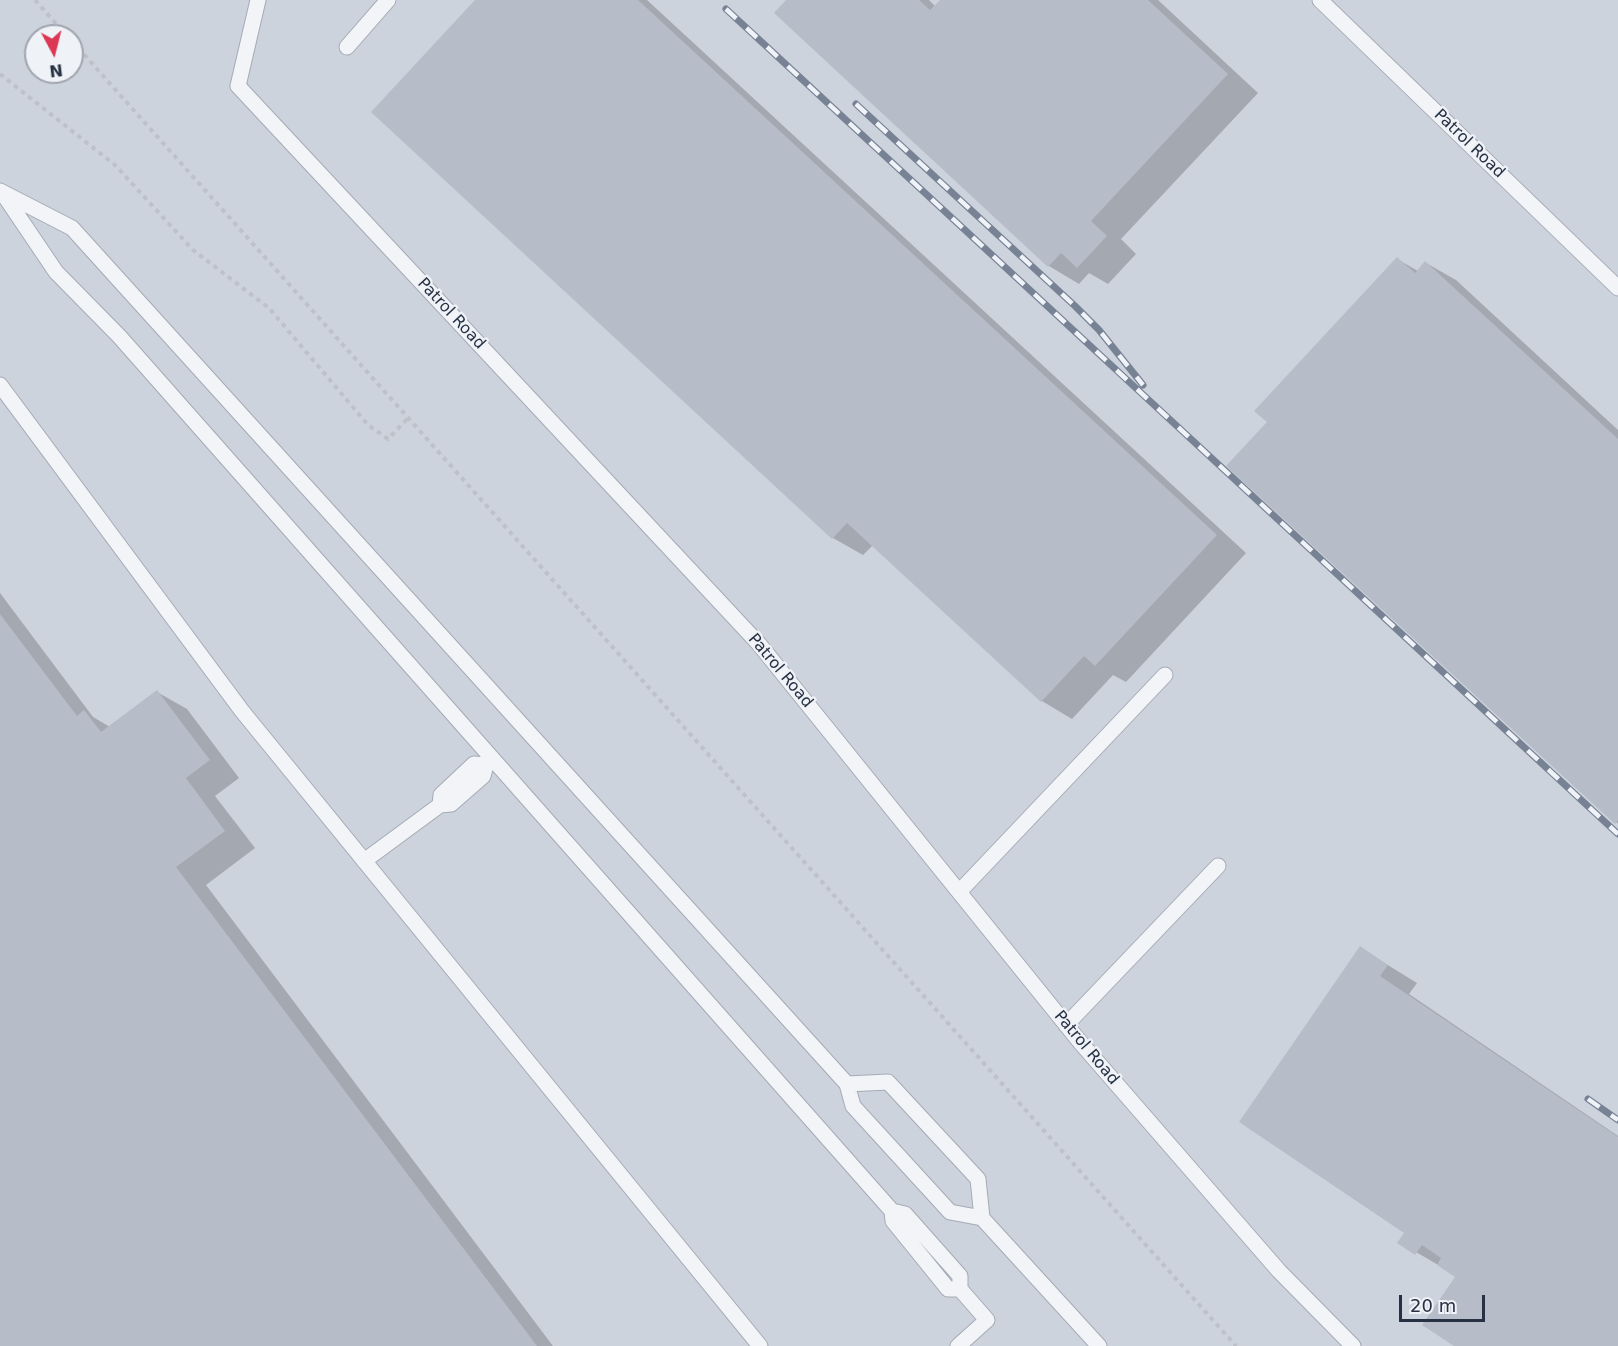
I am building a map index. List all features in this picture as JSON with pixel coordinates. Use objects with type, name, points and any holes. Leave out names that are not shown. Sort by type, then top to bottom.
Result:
[{"type":"lane","name":"Patrol Road","points":[[258,0],[238,86],[759,644],[1066,1025],[1279,1271],[1353,1346]]},
{"type":"lane","points":[[347,47],[388,0]]},
{"type":"lane","name":"Patrol Road","points":[[1320,0],[1618,288]]},
{"type":"lane","points":[[1,192],[56,272],[119,336],[489,762],[892,1211],[893,1221],[948,1288],[960,1289],[987,1320],[958,1346]]},
{"type":"lane","points":[[1,192],[72,228],[847,1084],[853,1106],[951,1212],[982,1218]]},
{"type":"lane","points":[[0,385],[242,711],[760,1346]]},
{"type":"lane","points":[[959,892],[1165,675]]},
{"type":"lane","points":[[364,861],[440,805],[441,795],[474,764],[489,762]]},
{"type":"lane","points":[[1066,1025],[1218,866]]},
{"type":"lane","points":[[847,1084],[888,1082],[978,1179],[982,1218],[1099,1346]]},
{"type":"path","points":[[35,0],[56,24]]},
{"type":"path","points":[[84,54],[1236,1346]]},
{"type":"path","points":[[0,74],[115,165],[193,250],[269,308],[368,425],[388,438],[408,418]]},
{"type":"shaded area","points":[[0,0],[1618,0],[1618,1346],[0,1346]]},
{"type":"building","points":[[475,0],[638,0],[1217,535],[1095,666],[1084,656],[1041,702],[847,523],[832,539],[371,112]]},
{"type":"building","points":[[786,0],[919,0],[930,10],[940,0],[1148,0],[1228,74],[1091,221],[1107,236],[1077,268],[1061,253],[1048,267],[774,13]]},
{"type":"building","points":[[1397,257],[1415,273],[1425,261],[1618,439],[1618,820],[1615,824],[1226,466],[1267,422],[1254,411]]},
{"type":"building","points":[[0,614],[77,716],[84,710],[101,732],[157,690],[210,760],[186,778],[225,831],[176,867],[537,1346],[0,1346]]},
{"type":"building","points":[[1360,946],[1388,965],[1380,976],[1618,1137],[1618,1346],[1454,1346],[1422,1325],[1455,1277],[1437,1265],[1441,1258],[1422,1245],[1415,1255],[1397,1243],[1404,1233],[1239,1122]]},
{"type":"railway","points":[[726,9],[1618,834]]},
{"type":"railway","points":[[856,104],[1075,306],[1099,330],[1143,385]]},
{"type":"railway","points":[[1588,1099],[1618,1120]]}]
